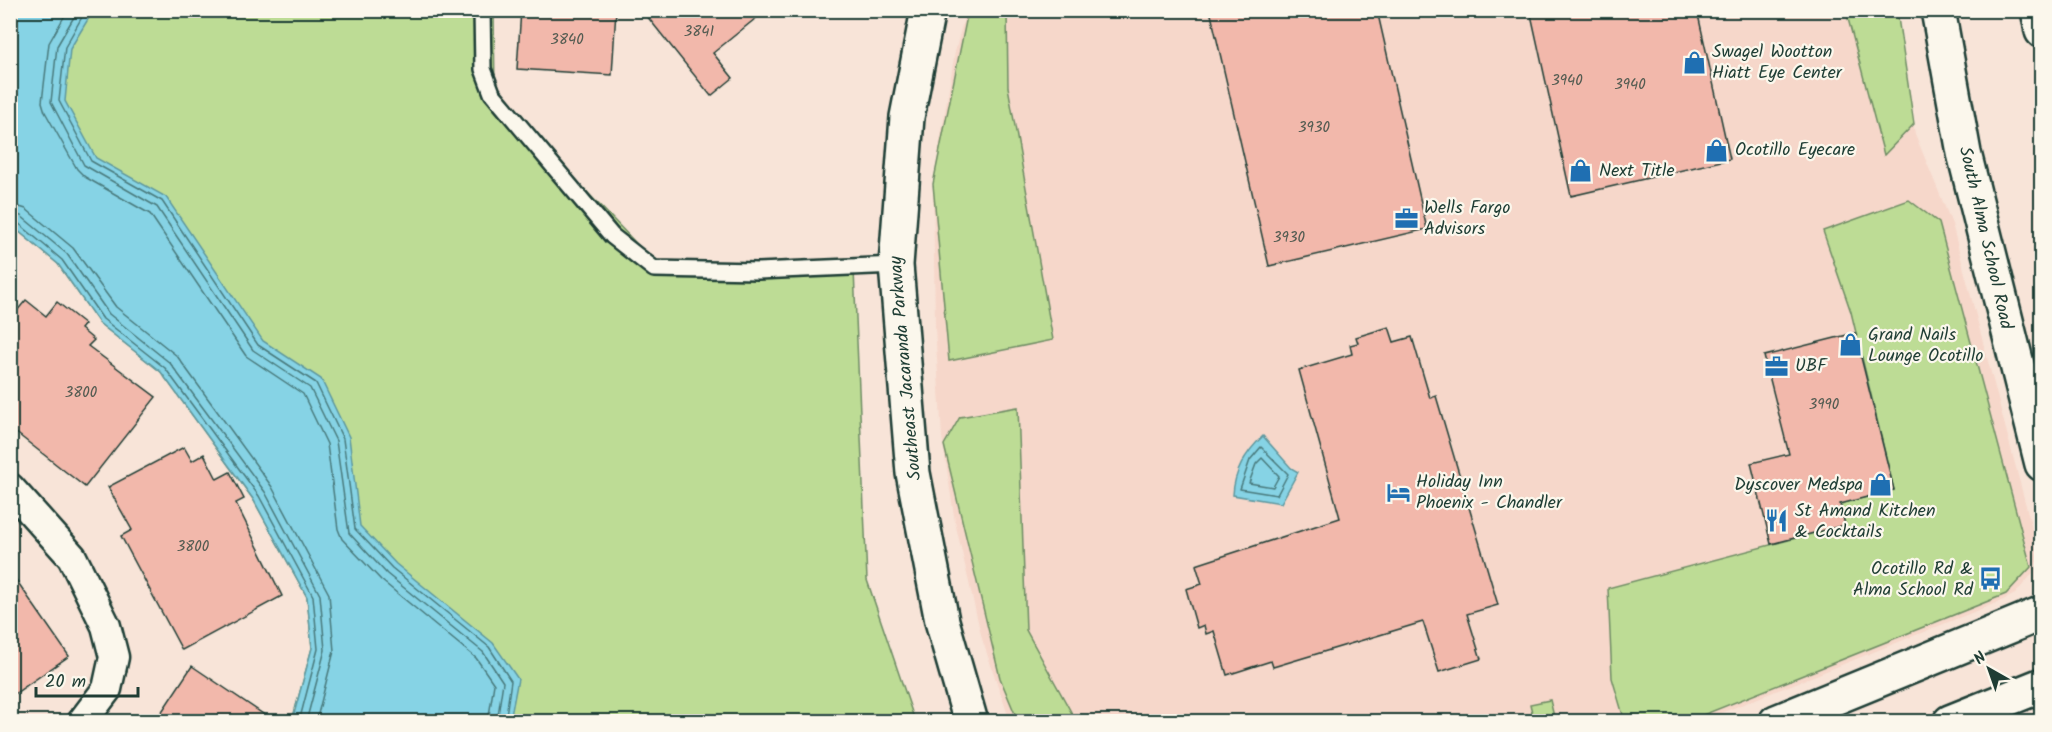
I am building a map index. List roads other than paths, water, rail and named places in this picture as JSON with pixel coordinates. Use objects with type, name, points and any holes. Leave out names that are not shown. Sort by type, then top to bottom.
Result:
[{"type":"main road","name":"Southeast Jacaranda Parkway","points":[[928,10],[907,117],[896,265],[913,473],[942,621],[971,722]]},
{"type":"main road","name":"South Alma School Road","points":[[1938,10],[1964,153],[2042,464]]},
{"type":"main road","points":[[2038,10],[2042,31]]},
{"type":"main road","points":[[1776,722],[2042,614]]},
{"type":"main road","points":[[1950,722],[2042,685]]},
{"type":"street","points":[[10,488],[72,557],[106,626],[114,657],[107,689],[82,722]]},
{"type":"lane","points":[[482,10],[483,69],[492,93],[612,236],[654,268],[758,272],[896,265]]},
{"type":"water","points":[[10,11],[93,11],[70,49],[65,101],[96,158],[166,197],[263,341],[321,379],[349,437],[360,526],[396,564],[493,643],[518,679],[510,721],[292,721],[312,648],[307,597],[253,499],[161,372],[99,323],[58,264],[11,225]]},
{"type":"water","points":[[1263,436],[1291,468],[1298,472],[1281,503],[1233,495],[1242,463]]},
{"type":"place","name":"Swagel Wootton Hiatt Eye Center","points":[[1694,62]]},
{"type":"place","name":"Ocotillo Eyecare","points":[[1717,150]]},
{"type":"place","name":"Next Title","points":[[1581,171]]},
{"type":"place","name":"Wells Fargo Advisors","points":[[1406,218]]},
{"type":"place","name":"Grand Nails Lounge Ocotillo","points":[[1850,345]]},
{"type":"place","name":"UBF","points":[[1777,366]]},
{"type":"place","name":"Dyscover Medspa","points":[[1881,485]]},
{"type":"place","name":"Holiday Inn Phoenix - Chandler","points":[[1398,492]]},
{"type":"place","name":"St Amand Kitchen & Cocktails","points":[[1777,521]]},
{"type":"place","name":"Ocotillo Rd & Alma School Rd","points":[[1991,579]]}]
